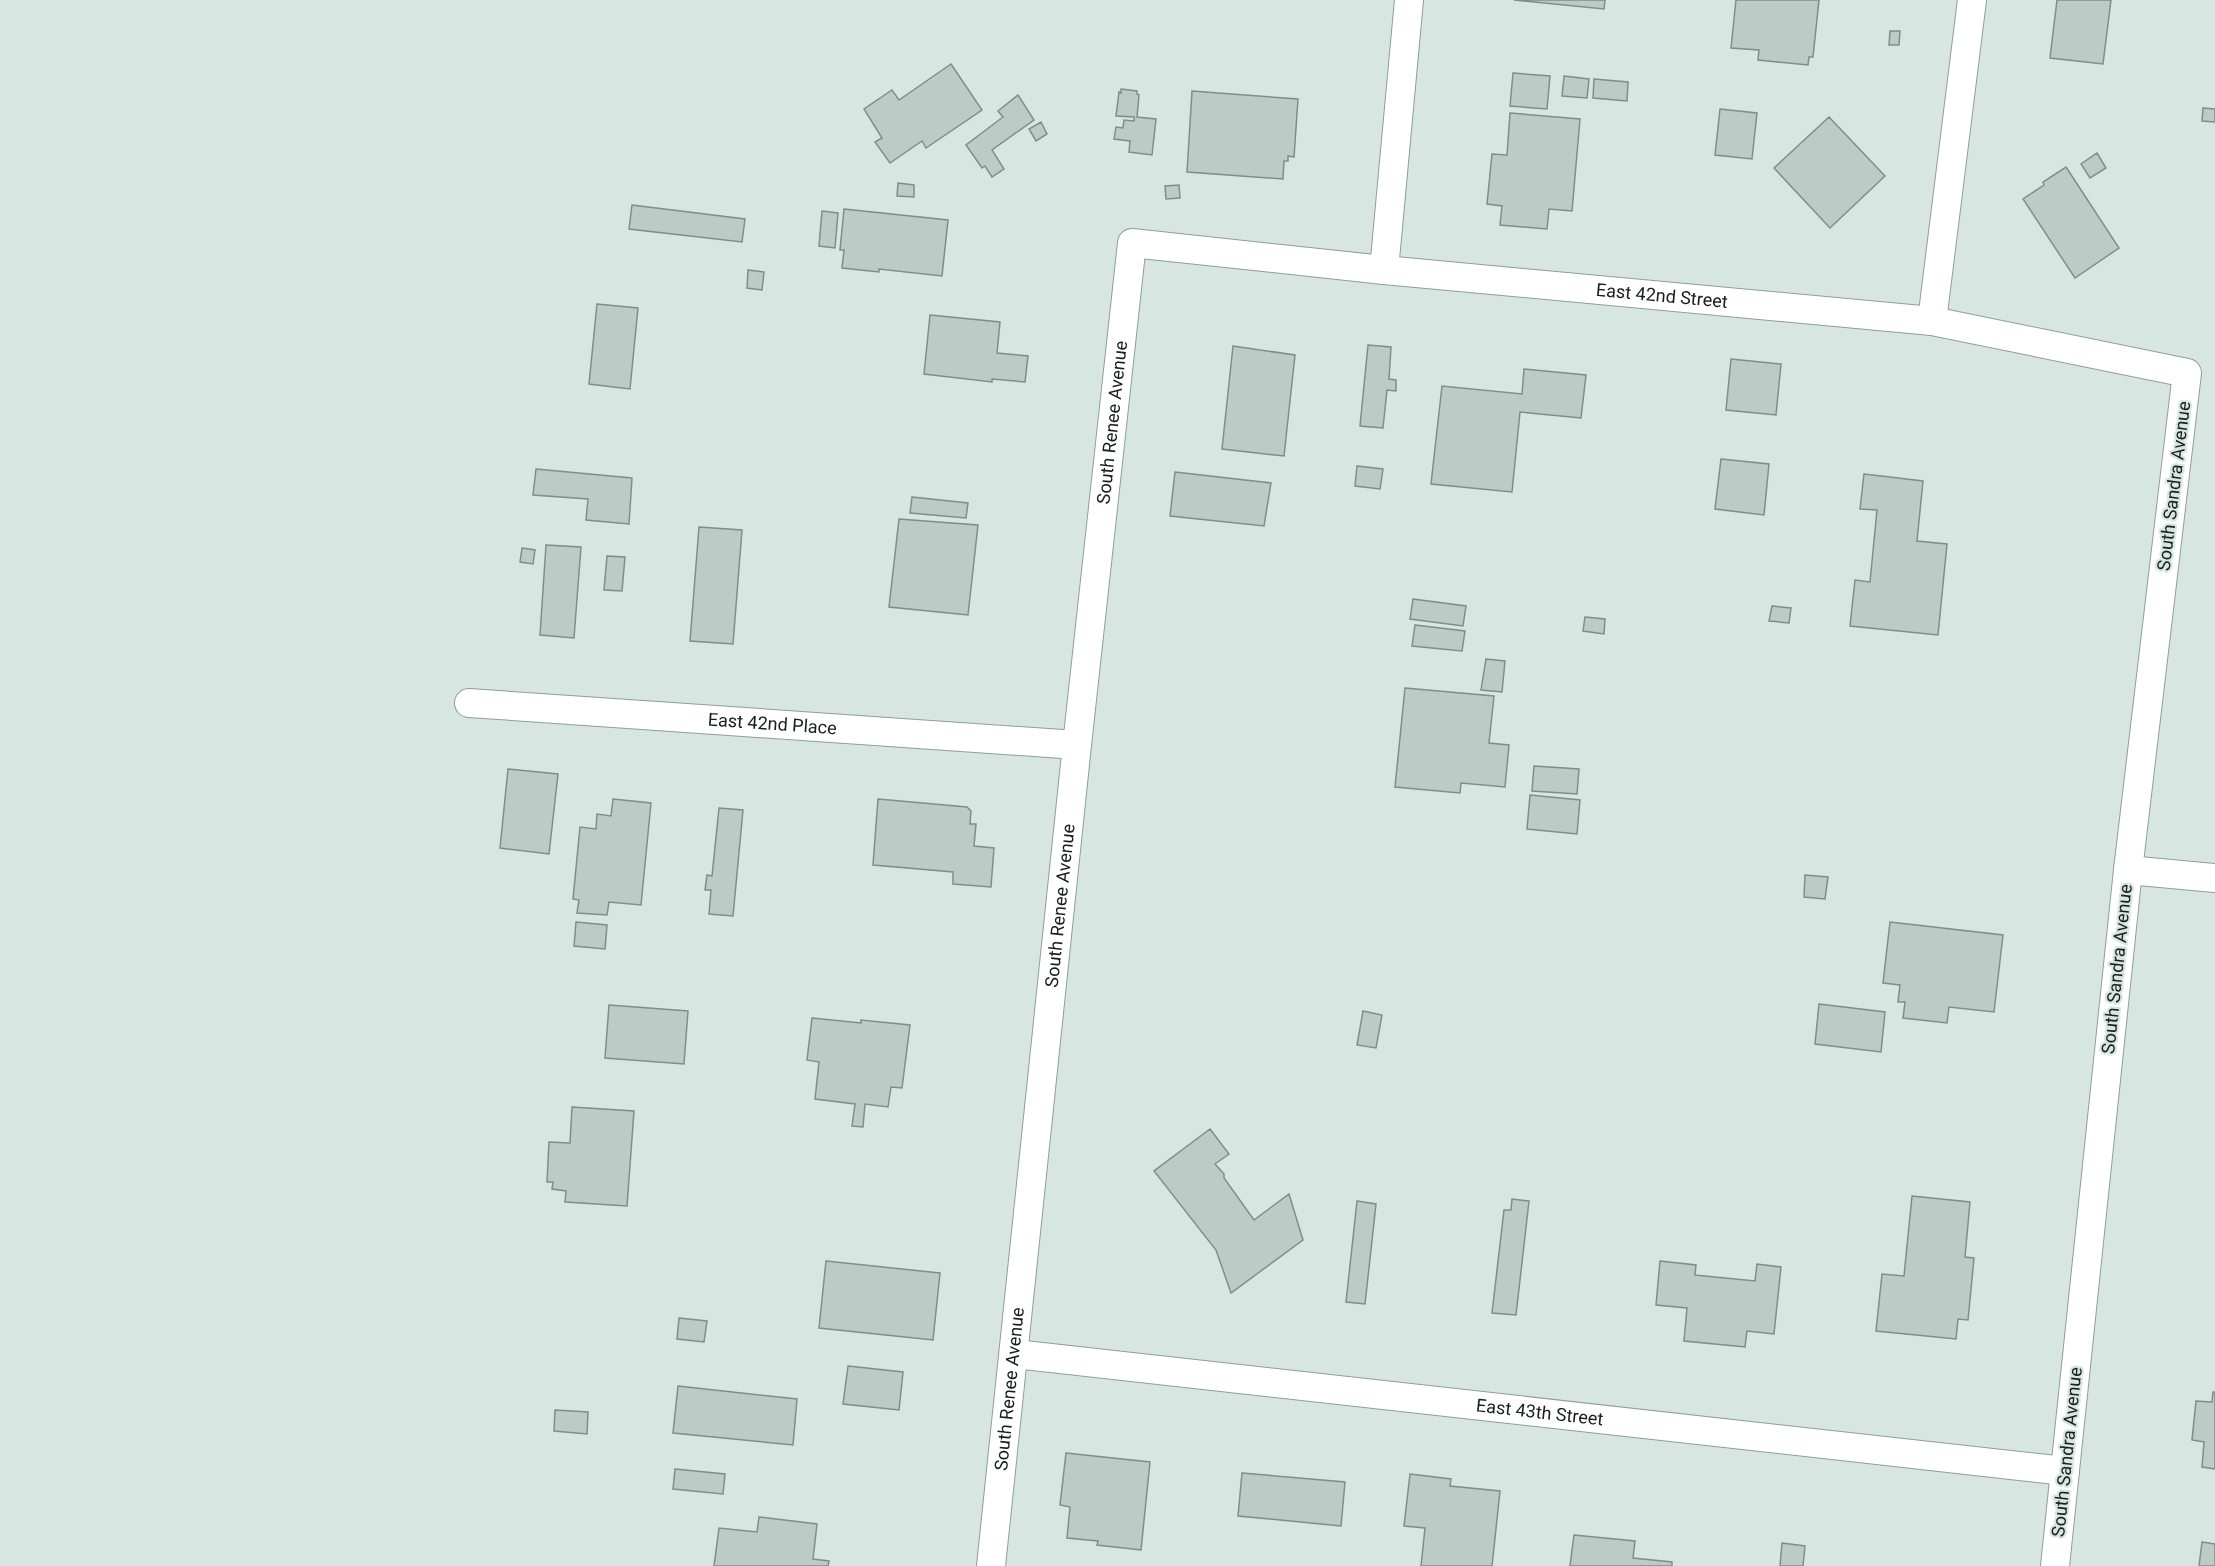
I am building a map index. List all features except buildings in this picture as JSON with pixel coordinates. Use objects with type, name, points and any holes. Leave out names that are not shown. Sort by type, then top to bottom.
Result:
[{"type":"street","points":[[1384,270],[1409,0]]},
{"type":"street","points":[[1932,321],[1972,0]]},
{"type":"street","name":"East 42nd Street","points":[[1132,243],[1384,270],[1932,321],[2187,373]]},
{"type":"street","name":"South Renee Avenue","points":[[991,1566],[1132,243]]},
{"type":"street","name":"South Sandra Avenue","points":[[2055,1566],[2128,870],[2187,373]]},
{"type":"street","name":"East 42nd Place","points":[[469,703],[1077,746]]},
{"type":"street","points":[[2128,870],[2215,878]]},
{"type":"street","name":"East 43th Street","points":[[1015,1354],[2065,1471]]}]
